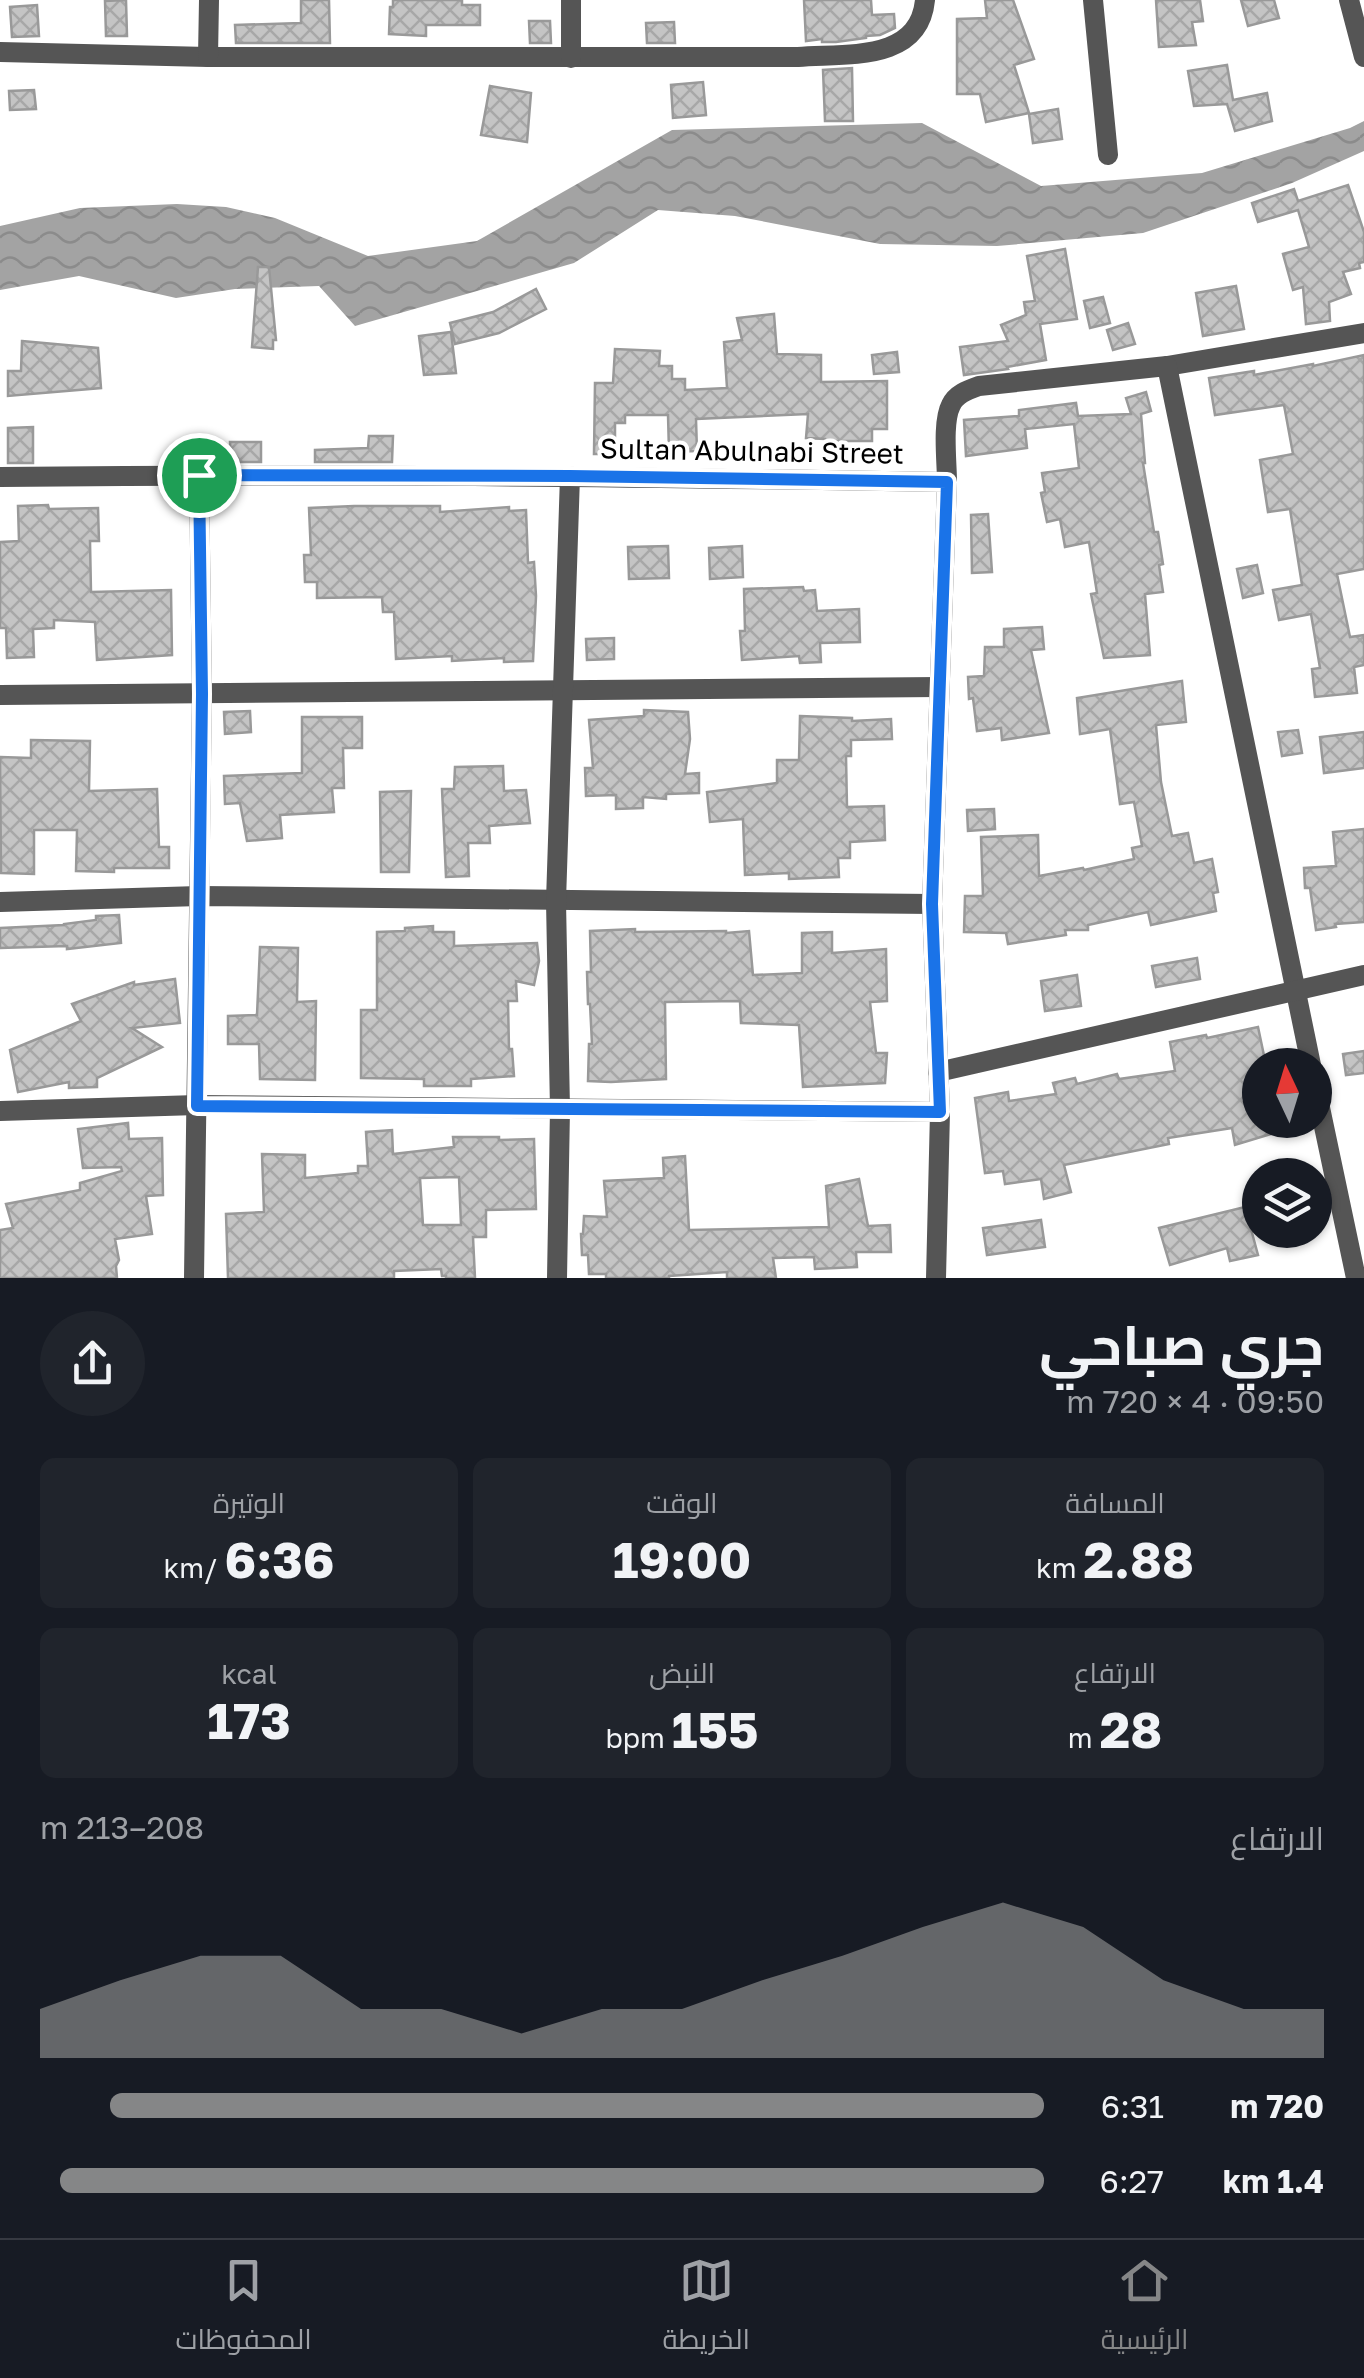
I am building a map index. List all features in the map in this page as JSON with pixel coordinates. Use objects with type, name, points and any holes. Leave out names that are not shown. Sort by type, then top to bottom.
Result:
[{"type":"street","points":[[208,56],[209,0]]},
{"type":"street","points":[[570,58],[571,0]]},
{"type":"street","points":[[0,52],[798,57],[874,52],[895,46],[911,35],[923,15],[925,0]]},
{"type":"street","points":[[1093,0],[1108,155]]},
{"type":"street","points":[[1349,0],[1364,56]]},
{"type":"street","points":[[936,1278],[940,1112],[932,904],[951,405],[965,391],[979,386],[1167,366],[1364,333]]},
{"type":"street","points":[[1167,366],[1308,1048]]},
{"type":"street","points":[[194,1278],[202,694],[199,475]]},
{"type":"street","points":[[557,1278],[560,1109],[556,901],[570,476]]},
{"type":"street","name":"Sultan Abulnabi Street","points":[[0,477],[570,476],[947,482]]},
{"type":"street","points":[[0,695],[940,687]]},
{"type":"street","points":[[0,902],[199,896],[932,904]]},
{"type":"street","points":[[938,1072],[1364,975]]},
{"type":"street","points":[[0,1111],[197,1106],[940,1112]]},
{"type":"street","points":[[1326,1138],[1356,1278]]},
{"type":"water","points":[[1364,121],[1364,151],[1292,183],[1143,233],[997,246],[880,244],[735,216],[658,210],[574,263],[355,326],[319,286],[235,289],[176,298],[79,276],[0,290],[0,226],[80,208],[177,204],[226,207],[275,218],[368,256],[477,241],[672,130],[922,123],[1041,186],[1202,173]]},
{"type":"building","points":[[126,0],[127,36],[106,36],[105,1]]},
{"type":"building","points":[[301,0],[329,0],[330,43],[236,43],[235,25],[301,23]]},
{"type":"building","points":[[393,0],[462,0],[462,5],[480,5],[480,25],[426,25],[426,36],[389,34]]},
{"type":"building","points":[[804,0],[871,0],[872,15],[894,14],[895,28],[866,38],[806,41]]},
{"type":"building","points":[[985,0],[1013,0],[1034,59],[1014,65],[1029,113],[986,122],[980,94],[957,94],[957,19],[987,18]]},
{"type":"building","points":[[1156,0],[1200,0],[1203,21],[1192,22],[1196,45],[1159,47]]},
{"type":"building","points":[[1241,0],[1274,0],[1279,18],[1248,26]]},
{"type":"building","points":[[37,5],[39,36],[12,37],[10,7]]},
{"type":"building","points":[[529,21],[550,21],[551,43],[530,43]]},
{"type":"building","points":[[674,22],[675,43],[647,43],[646,23]]},
{"type":"building","points":[[1227,65],[1233,100],[1267,93],[1272,121],[1235,131],[1227,104],[1194,106],[1188,71]]},
{"type":"building","points":[[852,68],[853,121],[825,121],[823,70]]},
{"type":"building","points":[[703,82],[706,115],[673,118],[671,85]]},
{"type":"building","points":[[490,86],[531,93],[527,142],[481,135]]},
{"type":"building","points":[[34,90],[36,109],[10,110],[9,91]]},
{"type":"building","points":[[1058,109],[1062,139],[1033,143],[1029,114]]},
{"type":"building","points":[[1348,185],[1364,232],[1364,262],[1359,263],[1360,268],[1343,272],[1351,294],[1329,302],[1330,321],[1306,324],[1303,287],[1293,290],[1283,254],[1309,247],[1298,210],[1258,222],[1252,203],[1294,189],[1298,201]]},
{"type":"building","points":[[1065,249],[1077,319],[1040,324],[1046,360],[964,375],[960,347],[1008,341],[1001,325],[1026,315],[1024,302],[1035,301],[1027,256]]},
{"type":"building","points":[[258,267],[269,267],[276,340],[273,349],[252,347]]},
{"type":"building","points":[[1236,286],[1244,329],[1203,336],[1196,293]]},
{"type":"building","points":[[536,289],[546,309],[499,333],[455,344],[450,323],[493,312]]},
{"type":"building","points":[[1103,297],[1110,323],[1090,328],[1084,301]]},
{"type":"building","points":[[774,314],[777,354],[821,355],[821,382],[887,381],[887,429],[872,429],[872,441],[825,441],[806,438],[808,414],[696,419],[697,451],[669,452],[668,415],[625,415],[625,423],[615,423],[615,454],[594,454],[595,383],[613,383],[615,349],[660,351],[659,366],[672,366],[672,379],[685,379],[685,390],[727,388],[724,342],[742,340],[737,318]]},
{"type":"building","points":[[1128,323],[1135,344],[1113,350],[1107,330]]},
{"type":"building","points":[[451,332],[456,373],[424,375],[419,336]]},
{"type":"building","points":[[22,341],[98,348],[101,388],[8,396],[8,371],[21,371]]},
{"type":"building","points":[[897,352],[899,372],[874,374],[872,355]]},
{"type":"building","points":[[1364,355],[1364,569],[1337,574],[1350,637],[1364,635],[1364,665],[1354,667],[1357,693],[1315,697],[1312,669],[1320,668],[1311,614],[1279,620],[1273,590],[1302,585],[1290,509],[1268,512],[1260,460],[1293,454],[1284,405],[1215,415],[1209,378],[1254,371],[1254,375]]},
{"type":"building","points":[[1146,392],[1151,411],[1141,414],[1143,463],[1163,564],[1159,565],[1163,592],[1145,594],[1150,655],[1104,658],[1091,594],[1097,593],[1089,542],[1065,547],[1060,519],[1047,522],[1041,493],[1045,492],[1042,473],[1079,468],[1074,424],[1025,429],[1027,448],[966,456],[964,420],[1019,416],[1019,410],[1076,403],[1078,416],[1131,414],[1126,398]]},
{"type":"building","points":[[33,427],[33,463],[8,463],[8,428]]},
{"type":"building","points":[[369,436],[393,436],[392,462],[315,462],[315,450],[368,448]]},
{"type":"building","points":[[230,442],[261,442],[261,462],[231,462]]},
{"type":"building","points":[[48,505],[49,509],[98,508],[99,541],[90,541],[91,592],[171,590],[172,655],[97,660],[95,622],[54,620],[54,628],[33,629],[34,657],[7,658],[6,628],[0,628],[0,542],[19,541],[18,506]]},
{"type":"building","points":[[440,506],[440,512],[509,507],[509,511],[526,510],[528,563],[534,562],[536,596],[533,661],[452,661],[452,656],[396,659],[394,612],[383,612],[382,597],[317,598],[317,582],[305,582],[304,555],[311,555],[309,508]]},
{"type":"building","points":[[988,514],[992,572],[972,573],[971,515]]},
{"type":"building","points":[[668,546],[669,578],[629,579],[628,547]]},
{"type":"building","points":[[742,546],[743,577],[710,579],[709,548]]},
{"type":"building","points":[[1257,565],[1263,593],[1243,598],[1237,569]]},
{"type":"building","points":[[803,587],[804,591],[815,590],[817,611],[859,609],[860,642],[820,643],[821,662],[800,663],[799,656],[742,660],[744,589]]},
{"type":"building","points":[[1042,627],[1044,649],[1031,650],[1049,733],[1002,740],[1001,728],[977,731],[968,677],[984,676],[985,647],[1004,647],[1004,629]]},
{"type":"building","points":[[614,638],[614,659],[587,660],[586,639]]},
{"type":"building","points":[[1182,681],[1186,722],[1156,725],[1161,782],[1172,836],[1188,833],[1194,863],[1212,859],[1218,892],[1213,893],[1216,911],[1151,925],[1148,912],[1088,925],[1088,930],[1065,930],[1066,935],[1008,944],[1006,933],[964,932],[965,896],[983,896],[981,837],[1038,835],[1039,876],[1134,859],[1132,848],[1142,846],[1134,802],[1120,804],[1110,729],[1080,734],[1077,698]]},
{"type":"building","points":[[644,710],[688,712],[690,739],[685,774],[699,773],[699,793],[666,794],[666,799],[643,797],[643,808],[616,809],[616,795],[586,796],[585,768],[593,768],[589,720],[644,716]]},
{"type":"building","points":[[250,711],[251,732],[225,734],[224,712]]},
{"type":"building","points":[[800,716],[852,721],[891,719],[892,739],[851,740],[851,756],[846,756],[847,807],[884,806],[885,840],[850,842],[850,858],[838,858],[839,877],[789,879],[789,873],[745,875],[743,819],[710,822],[707,792],[777,783],[777,760],[799,760]]},
{"type":"building","points":[[302,717],[362,717],[362,748],[343,748],[344,788],[332,788],[334,812],[280,815],[282,838],[247,841],[240,803],[225,804],[224,776],[302,773]]},
{"type":"building","points":[[1298,730],[1302,753],[1282,756],[1278,732]]},
{"type":"building","points":[[1364,732],[1364,768],[1324,773],[1320,737]]},
{"type":"building","points":[[31,740],[90,741],[89,791],[157,789],[159,847],[169,847],[169,868],[76,871],[77,830],[34,830],[34,874],[1,873],[0,757],[31,758]]},
{"type":"building","points":[[503,766],[504,791],[526,790],[530,823],[489,826],[490,843],[468,843],[469,876],[446,877],[442,789],[454,789],[455,767]]},
{"type":"building","points":[[411,791],[409,872],[381,872],[380,792]]},
{"type":"building","points":[[994,809],[995,829],[968,831],[967,810]]},
{"type":"building","points":[[1364,829],[1364,922],[1316,930],[1304,868],[1336,866],[1333,832]]},
{"type":"building","points":[[119,915],[121,943],[67,949],[0,948],[0,928],[64,925],[96,920],[96,916]]},
{"type":"building","points":[[433,926],[433,932],[454,932],[454,946],[537,943],[539,961],[534,985],[516,981],[517,1001],[508,1001],[514,1076],[471,1079],[471,1086],[424,1086],[424,1079],[361,1078],[361,1010],[377,1010],[377,932]]},
{"type":"building","points":[[590,931],[749,931],[753,975],[802,973],[802,933],[832,932],[832,953],[886,949],[887,1001],[870,1002],[876,1053],[887,1053],[885,1083],[803,1087],[799,1025],[741,1023],[740,1001],[665,1002],[666,1079],[588,1081],[592,1044],[587,972],[591,972]]},
{"type":"building","points":[[260,947],[298,948],[297,1002],[316,1001],[315,1080],[260,1079],[259,1044],[228,1044],[228,1016],[257,1015]]},
{"type":"building","points":[[1197,958],[1200,979],[1156,987],[1152,966]]},
{"type":"building","points":[[1077,975],[1081,1006],[1045,1011],[1041,981]]},
{"type":"building","points":[[175,979],[180,1023],[132,1028],[162,1047],[97,1078],[97,1087],[69,1088],[69,1082],[18,1092],[10,1050],[81,1021],[72,1004],[134,982]]},
{"type":"building","points":[[1258,1027],[1262,1048],[1242,1048],[1242,1138],[1258,1138],[1235,1145],[1232,1128],[1168,1138],[1169,1144],[1064,1165],[1071,1192],[1044,1199],[1041,1179],[1005,1184],[1003,1171],[985,1173],[975,1098],[1008,1092],[1009,1101],[1056,1094],[1053,1083],[1075,1078],[1077,1084],[1117,1074],[1119,1079],[1175,1071],[1170,1042],[1206,1035],[1207,1038]]},
{"type":"building","points":[[1364,1051],[1364,1073],[1346,1075],[1343,1054]]},
{"type":"building","points":[[128,1123],[129,1139],[162,1138],[163,1195],[146,1196],[152,1234],[115,1239],[117,1278],[0,1278],[0,1230],[13,1228],[6,1204],[80,1190],[80,1183],[122,1171],[121,1167],[83,1168],[78,1129]]},
{"type":"building","points":[[392,1130],[393,1154],[454,1147],[453,1137],[534,1139],[536,1209],[486,1210],[486,1237],[473,1237],[475,1278],[446,1278],[441,1269],[394,1271],[394,1278],[228,1278],[226,1214],[264,1212],[262,1154],[305,1155],[305,1178],[358,1173],[358,1166],[368,1166],[366,1132]],"holes":[[[459,1177],[461,1225],[423,1225],[420,1178]]]},
{"type":"building","points":[[685,1156],[689,1230],[829,1227],[826,1186],[859,1179],[868,1226],[890,1225],[891,1252],[856,1252],[857,1267],[815,1269],[814,1257],[773,1258],[776,1278],[727,1278],[727,1272],[669,1278],[606,1278],[606,1274],[589,1274],[588,1255],[582,1255],[581,1234],[584,1216],[607,1217],[604,1181],[664,1178],[663,1158]]},
{"type":"building","points":[[1242,1208],[1242,1248],[1256,1248],[1258,1255],[1230,1261],[1227,1248],[1170,1265],[1159,1228]]},
{"type":"building","points":[[1041,1220],[1045,1247],[987,1255],[983,1228]]},
{"type":"route","points":[[199,475],[947,482],[932,904],[940,1112],[197,1106],[202,694],[199,475]]}]
